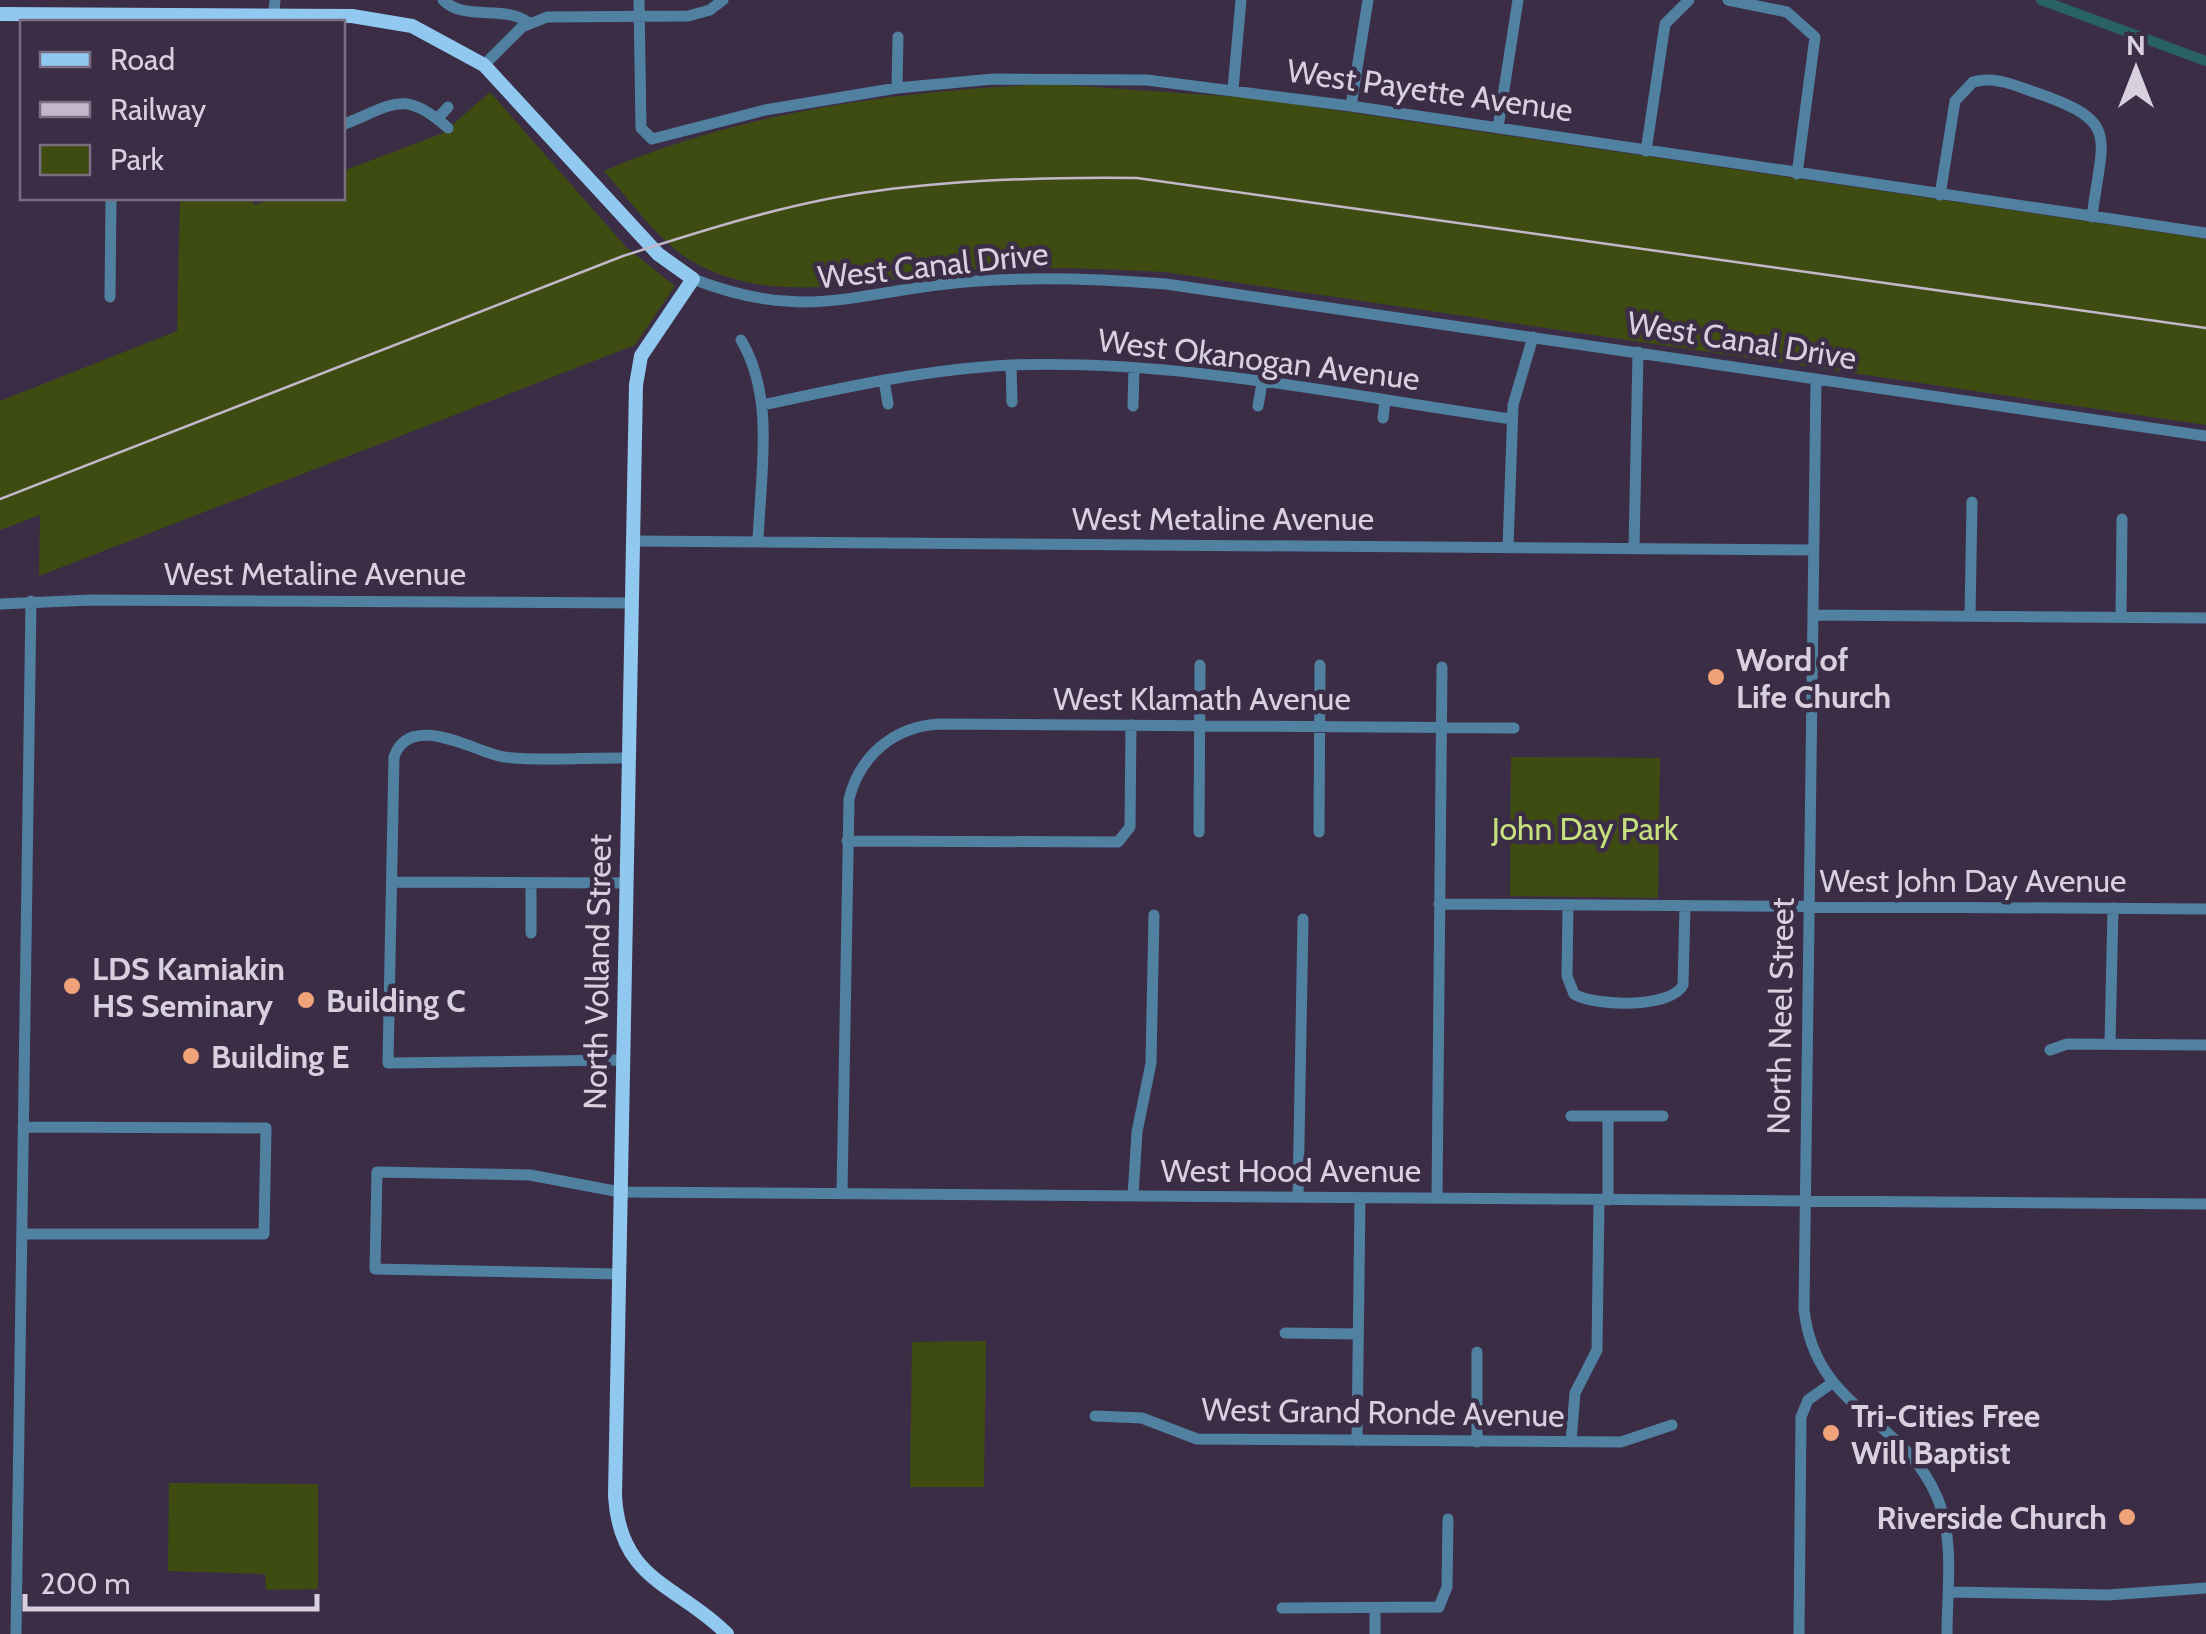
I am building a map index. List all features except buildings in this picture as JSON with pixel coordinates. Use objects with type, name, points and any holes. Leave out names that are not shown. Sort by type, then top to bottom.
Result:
[{"type":"main road","name":"West Canal Drive","points":[[0,14],[114,18],[131,7],[274,12],[394,22],[430,34],[484,65],[658,254],[693,280]]},
{"type":"main road","name":"North Volland Street","points":[[693,280],[638,363],[630,603],[615,1496],[622,1531],[654,1581],[728,1634]]},
{"type":"street","points":[[444,0],[452,8],[512,14],[529,22]]},
{"type":"street","points":[[639,0],[639,17]]},
{"type":"street","points":[[484,65],[529,22],[558,16],[702,14],[723,0]]},
{"type":"street","points":[[1233,89],[1241,0]]},
{"type":"street","points":[[1351,106],[1368,0]]},
{"type":"street","points":[[1498,128],[1518,0]]},
{"type":"street","points":[[1646,151],[1666,24],[1689,0]]},
{"type":"street","points":[[1728,0],[1787,12],[1815,36],[1797,174]]},
{"type":"street","name":"West Payette Avenue","points":[[639,17],[640,122],[646,137],[660,138],[765,110],[897,88],[1069,78],[1233,89],[2206,233]]},
{"type":"street","points":[[897,88],[898,37]]},
{"type":"street","points":[[1940,195],[1955,101],[1973,82],[2002,81],[2080,108],[2096,123],[2101,145],[2092,218]]},
{"type":"street","points":[[345,124],[408,102],[422,105],[448,128]]},
{"type":"street","points":[[438,118],[448,108]]},
{"type":"street","points":[[110,297],[111,200]]},
{"type":"street","name":"West Canal Drive","points":[[693,280],[742,298],[800,305],[967,282],[1123,281],[1214,290],[2206,436]]},
{"type":"street","points":[[1508,548],[1512,420],[1533,337]]},
{"type":"street","points":[[741,340],[750,354],[763,405],[758,542]]},
{"type":"street","points":[[1634,549],[1638,352]]},
{"type":"street","points":[[1011,366],[1012,402]]},
{"type":"street","name":"West Okanogan Avenue","points":[[763,405],[884,380],[1011,366],[1134,368],[1512,420]]},
{"type":"street","points":[[1134,368],[1134,406]]},
{"type":"street","name":"North Neel Street","points":[[1816,379],[1805,1321],[1812,1346],[1832,1383],[1851,1406],[1902,1444],[1924,1472],[1944,1522],[1947,1634]]},
{"type":"street","points":[[884,380],[888,404]]},
{"type":"street","points":[[1258,406],[1262,383]]},
{"type":"street","points":[[1383,418],[1385,402]]},
{"type":"street","points":[[1970,616],[1972,502]]},
{"type":"street","points":[[2121,618],[2122,519]]},
{"type":"street","name":"West Metaline Avenue","points":[[632,541],[1813,550]]},
{"type":"street","points":[[16,1634],[31,600]]},
{"type":"street","name":"West Metaline Avenue","points":[[0,604],[31,600],[630,603]]},
{"type":"street","points":[[1812,616],[2206,618]]},
{"type":"street","points":[[1198,832],[1200,664]]},
{"type":"street","points":[[1319,832],[1320,665]]},
{"type":"street","points":[[1436,1198],[1442,667]]},
{"type":"street","name":"West Klamath Avenue","points":[[848,841],[849,799],[856,778],[891,737],[940,724],[1514,728]]},
{"type":"street","points":[[842,1194],[848,841],[1114,843],[1126,837],[1130,827],[1131,725]]},
{"type":"street","points":[[622,1060],[388,1062],[394,757],[401,744],[415,738],[454,738],[504,757],[628,758]]},
{"type":"street","points":[[393,882],[626,883]]},
{"type":"street","points":[[531,883],[531,934]]},
{"type":"street","name":"West John Day Avenue","points":[[1440,904],[2206,909]]},
{"type":"street","points":[[1568,905],[1568,976],[1574,994],[1587,1000],[1662,1001],[1674,998],[1683,985],[1685,906]]},
{"type":"street","points":[[2110,1044],[2113,908]]},
{"type":"street","points":[[1133,1196],[1137,1132],[1151,1063],[1154,915]]},
{"type":"street","points":[[1298,1197],[1303,918]]},
{"type":"street","points":[[2050,1050],[2066,1044],[2206,1045]]},
{"type":"street","points":[[1572,1116],[1663,1116]]},
{"type":"street","points":[[1570,1442],[1572,1405],[1597,1350],[1608,1116]]},
{"type":"street","points":[[22,1234],[264,1234],[266,1128],[23,1127]]},
{"type":"street","name":"West Hood Avenue","points":[[618,1274],[375,1270],[377,1172],[530,1174],[620,1192],[2206,1204]]},
{"type":"street","points":[[1357,1441],[1360,1198]]},
{"type":"street","points":[[1285,1333],[1358,1334]]},
{"type":"street","points":[[1477,1352],[1477,1442]]},
{"type":"street","points":[[1799,1634],[1801,1417],[1808,1400],[1832,1383]]},
{"type":"street","name":"West Grand Ronde Avenue","points":[[1095,1416],[1142,1418],[1197,1439],[1633,1441],[1672,1425]]},
{"type":"street","points":[[1282,1608],[1434,1608],[1444,1604],[1448,1519]]},
{"type":"street","points":[[1948,1592],[2108,1595],[2206,1588]]},
{"type":"street","points":[[1375,1634],[1376,1608]]},
{"type":"green space","points":[[1051,84],[1253,98],[2206,239],[2206,425],[1165,272],[998,269],[833,286],[762,285],[728,277],[682,255],[604,171],[713,133],[823,107],[936,92]]},
{"type":"green space","points":[[490,92],[626,247],[675,286],[635,345],[39,576],[40,515],[0,530],[0,401],[177,331],[180,200],[252,200],[254,205],[268,200],[345,200],[345,170],[443,133]]},
{"type":"green space","name":"John Day Park","points":[[1511,757],[1660,758],[1658,898],[1510,896]]},
{"type":"green space","points":[[986,1341],[984,1487],[910,1487],[912,1342]]},
{"type":"green space","points":[[169,1483],[318,1484],[318,1589],[266,1590],[265,1574],[168,1571]]},
{"type":"waterway","points":[[2041,0],[2206,61]]},
{"type":"railway","points":[[0,499],[623,256],[812,202],[941,184],[1137,178],[2206,328]]},
{"type":"place","name":"Word of Life Church","points":[[1716,677]]},
{"type":"place","name":"LDS Kamiakin HS Seminary","points":[[72,986]]},
{"type":"place","name":"Building C","points":[[306,1000]]},
{"type":"place","name":"Building E","points":[[191,1056]]},
{"type":"place","name":"Tri-Cities Free Will Baptist","points":[[1831,1433]]},
{"type":"place","name":"Riverside Church","points":[[2127,1517]]}]
